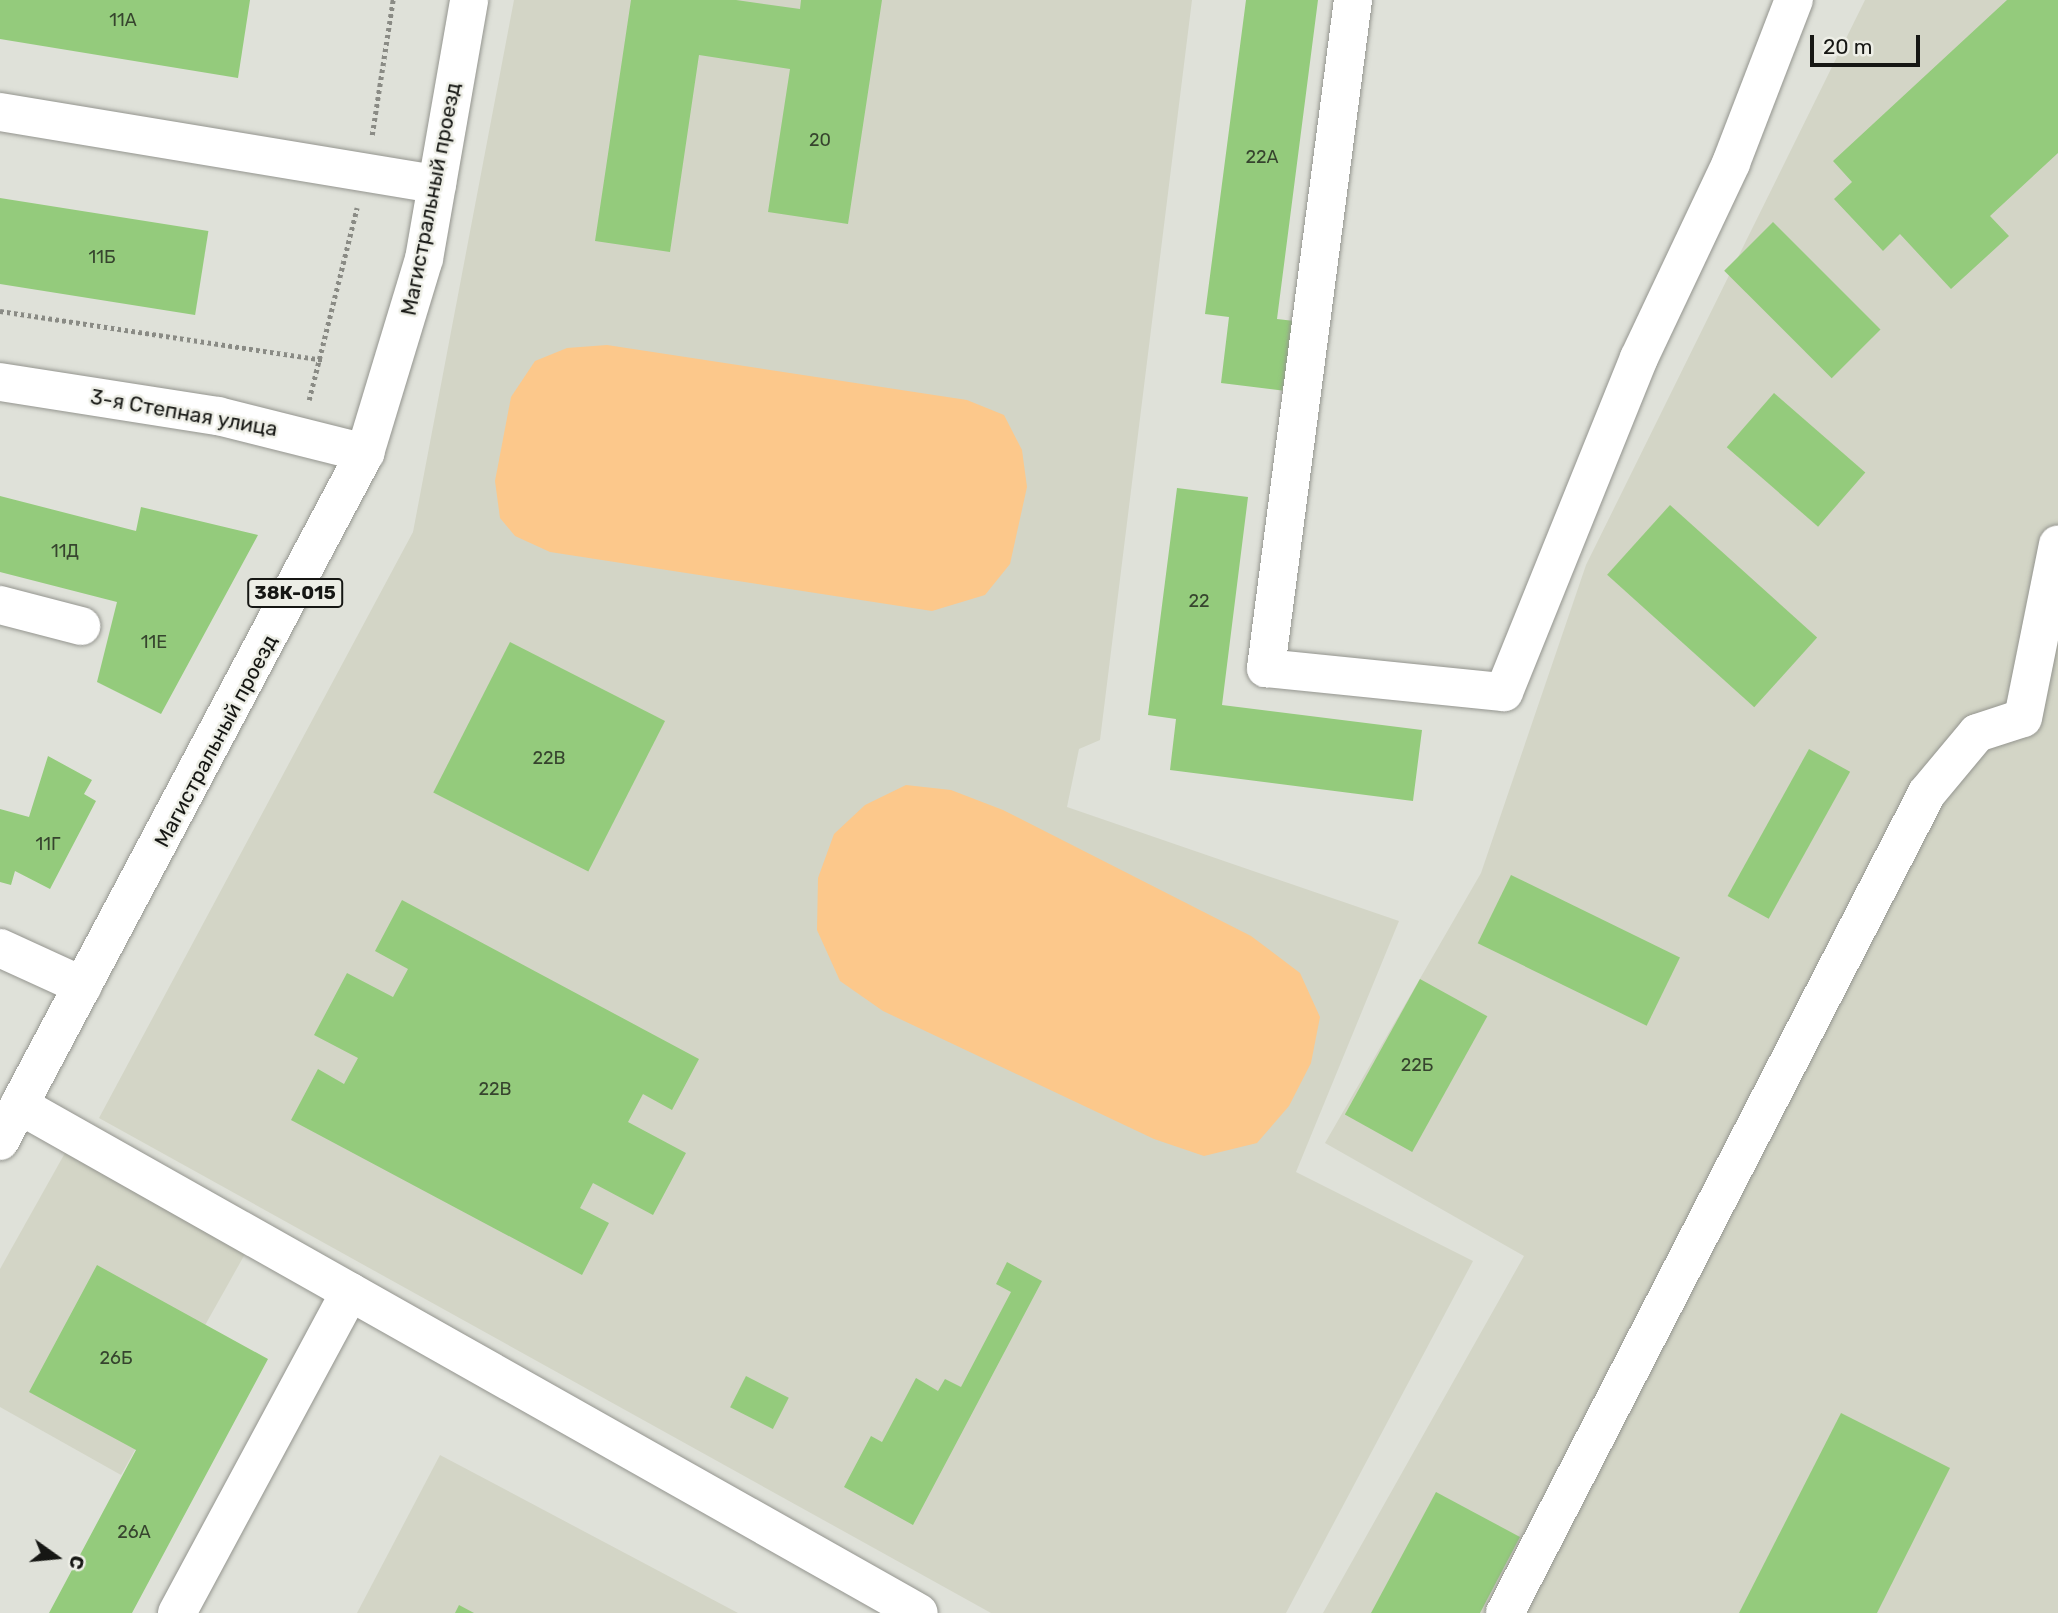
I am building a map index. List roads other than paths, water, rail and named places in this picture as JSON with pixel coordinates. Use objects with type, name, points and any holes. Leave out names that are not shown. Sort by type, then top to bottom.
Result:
[{"type":"main road","name":"Магистральный проезд","points":[[0,1141],[365,453],[400,350],[437,184],[469,0]]},
{"type":"main road","points":[[1353,0],[1266,668],[1504,692],[1639,358],[1731,163],[1794,0]]},
{"type":"main road","points":[[0,112],[437,184]]},
{"type":"main road","name":"3-я Степная улица","points":[[0,382],[298,433],[365,453]]},
{"type":"main road","points":[[1505,1613],[1927,793],[1977,733],[2024,718],[2058,545]]},
{"type":"main road","points":[[0,606],[81,626]]},
{"type":"main road","points":[[0,948],[83,986]]},
{"type":"main road","points":[[19,1105],[919,1613]]},
{"type":"main road","points":[[177,1613],[350,1292]]}]
